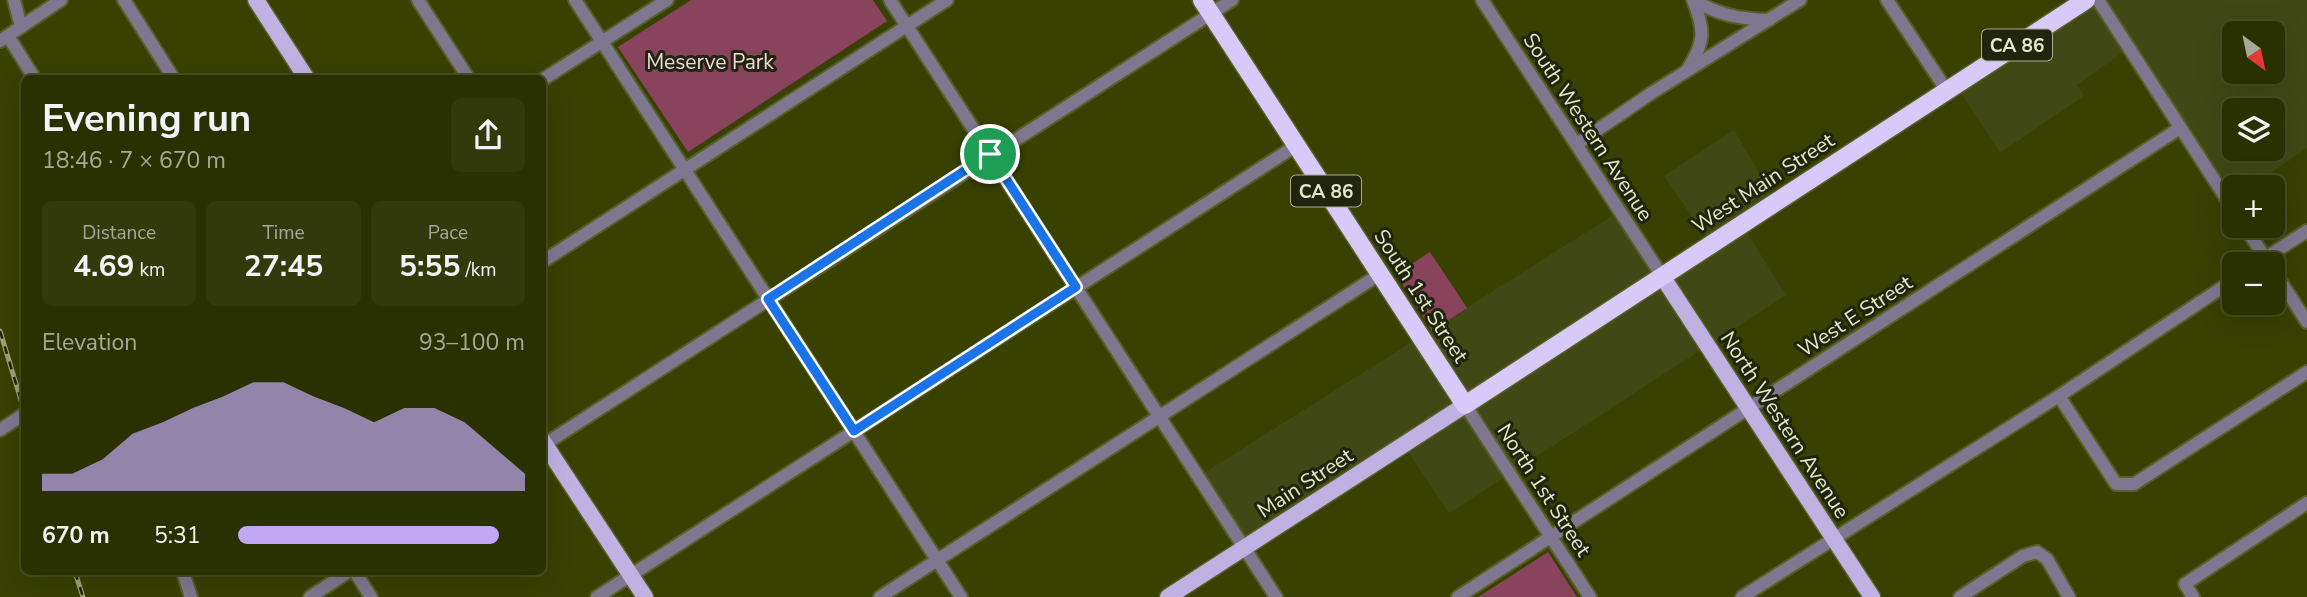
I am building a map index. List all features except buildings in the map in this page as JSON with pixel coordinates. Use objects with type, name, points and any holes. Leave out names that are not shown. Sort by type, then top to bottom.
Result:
[{"type":"highway","name":"West Main Street","points":[[1465,405],[2086,0]]},
{"type":"highway","name":"South 1st Street","points":[[1207,7],[1465,405]]},
{"type":"main road","points":[[256,0],[304,75]]},
{"type":"main road","name":"North Western Avenue","points":[[1662,276],[1872,597]]},
{"type":"main road","name":"Main Street","points":[[1168,597],[1465,405]]},
{"type":"main road","points":[[546,448],[645,597]]},
{"type":"street","points":[[13,0],[22,27]]},
{"type":"street","points":[[32,75],[4,38],[61,0]]},
{"type":"street","points":[[124,0],[171,75]]},
{"type":"street","points":[[418,0],[466,75]]},
{"type":"street","points":[[575,0],[961,597]]},
{"type":"street","points":[[546,77],[667,0]]},
{"type":"street","points":[[890,0],[1276,597]]},
{"type":"street","points":[[546,259],[947,0]]},
{"type":"street","points":[[546,441],[990,154],[1207,7],[1232,0]]},
{"type":"street","name":"South Western Avenue","points":[[1482,0],[1662,276]]},
{"type":"street","points":[[1685,72],[1702,47],[1701,20],[1693,0]]},
{"type":"street","points":[[1693,0],[1715,13],[1740,19],[1769,20]]},
{"type":"street","points":[[1577,144],[1800,0]]},
{"type":"street","points":[[1877,0],[1889,4],[1947,91]]},
{"type":"street","points":[[2098,0],[2222,192]]},
{"type":"street","name":"West E Street","points":[[1458,597],[2180,128]]},
{"type":"street","points":[[597,597],[1297,145]]},
{"type":"street","points":[[2278,252],[2307,231]]},
{"type":"street","points":[[880,597],[1380,274]]},
{"type":"street","points":[[1742,597],[2059,396],[2222,288]]},
{"type":"street","points":[[2285,288],[2307,322]]},
{"type":"street","points":[[2059,396],[2116,484],[2134,484],[2307,372]]},
{"type":"street","name":"North 1st Street","points":[[1465,405],[1590,597]]},
{"type":"street","points":[[0,430],[21,416]]},
{"type":"street","points":[[2193,597],[2185,584],[2307,503]]},
{"type":"street","points":[[1960,597],[2023,556],[2037,552],[2047,559],[2070,597]]},
{"type":"street","points":[[184,575],[191,597]]},
{"type":"street","points":[[310,597],[343,575]]},
{"type":"street","points":[[357,575],[371,597]]},
{"type":"shaded area","points":[[2085,0],[2307,0],[2307,148],[2268,175],[2222,175],[2222,193],[2129,48],[2077,85],[2084,96],[2000,153],[1956,85]]},
{"type":"shaded area","points":[[1734,130],[1776,202],[1742,225],[1786,295],[1449,513],[1403,444],[1245,547],[1199,476],[1620,211],[1662,276],[1711,244],[1664,176]]},
{"type":"green space","name":"Meserve Park","points":[[691,0],[873,0],[887,21],[688,152],[618,47]]},
{"type":"green space","points":[[1430,252],[1467,308],[1432,331],[1396,274]]},
{"type":"green space","points":[[1548,552],[1577,597],[1478,597]]},
{"type":"railway","points":[[0,331],[21,400]]},
{"type":"railway","points":[[76,575],[83,597]]},
{"type":"route","points":[[990,154],[1076,287],[854,431],[768,299],[990,154]]}]
